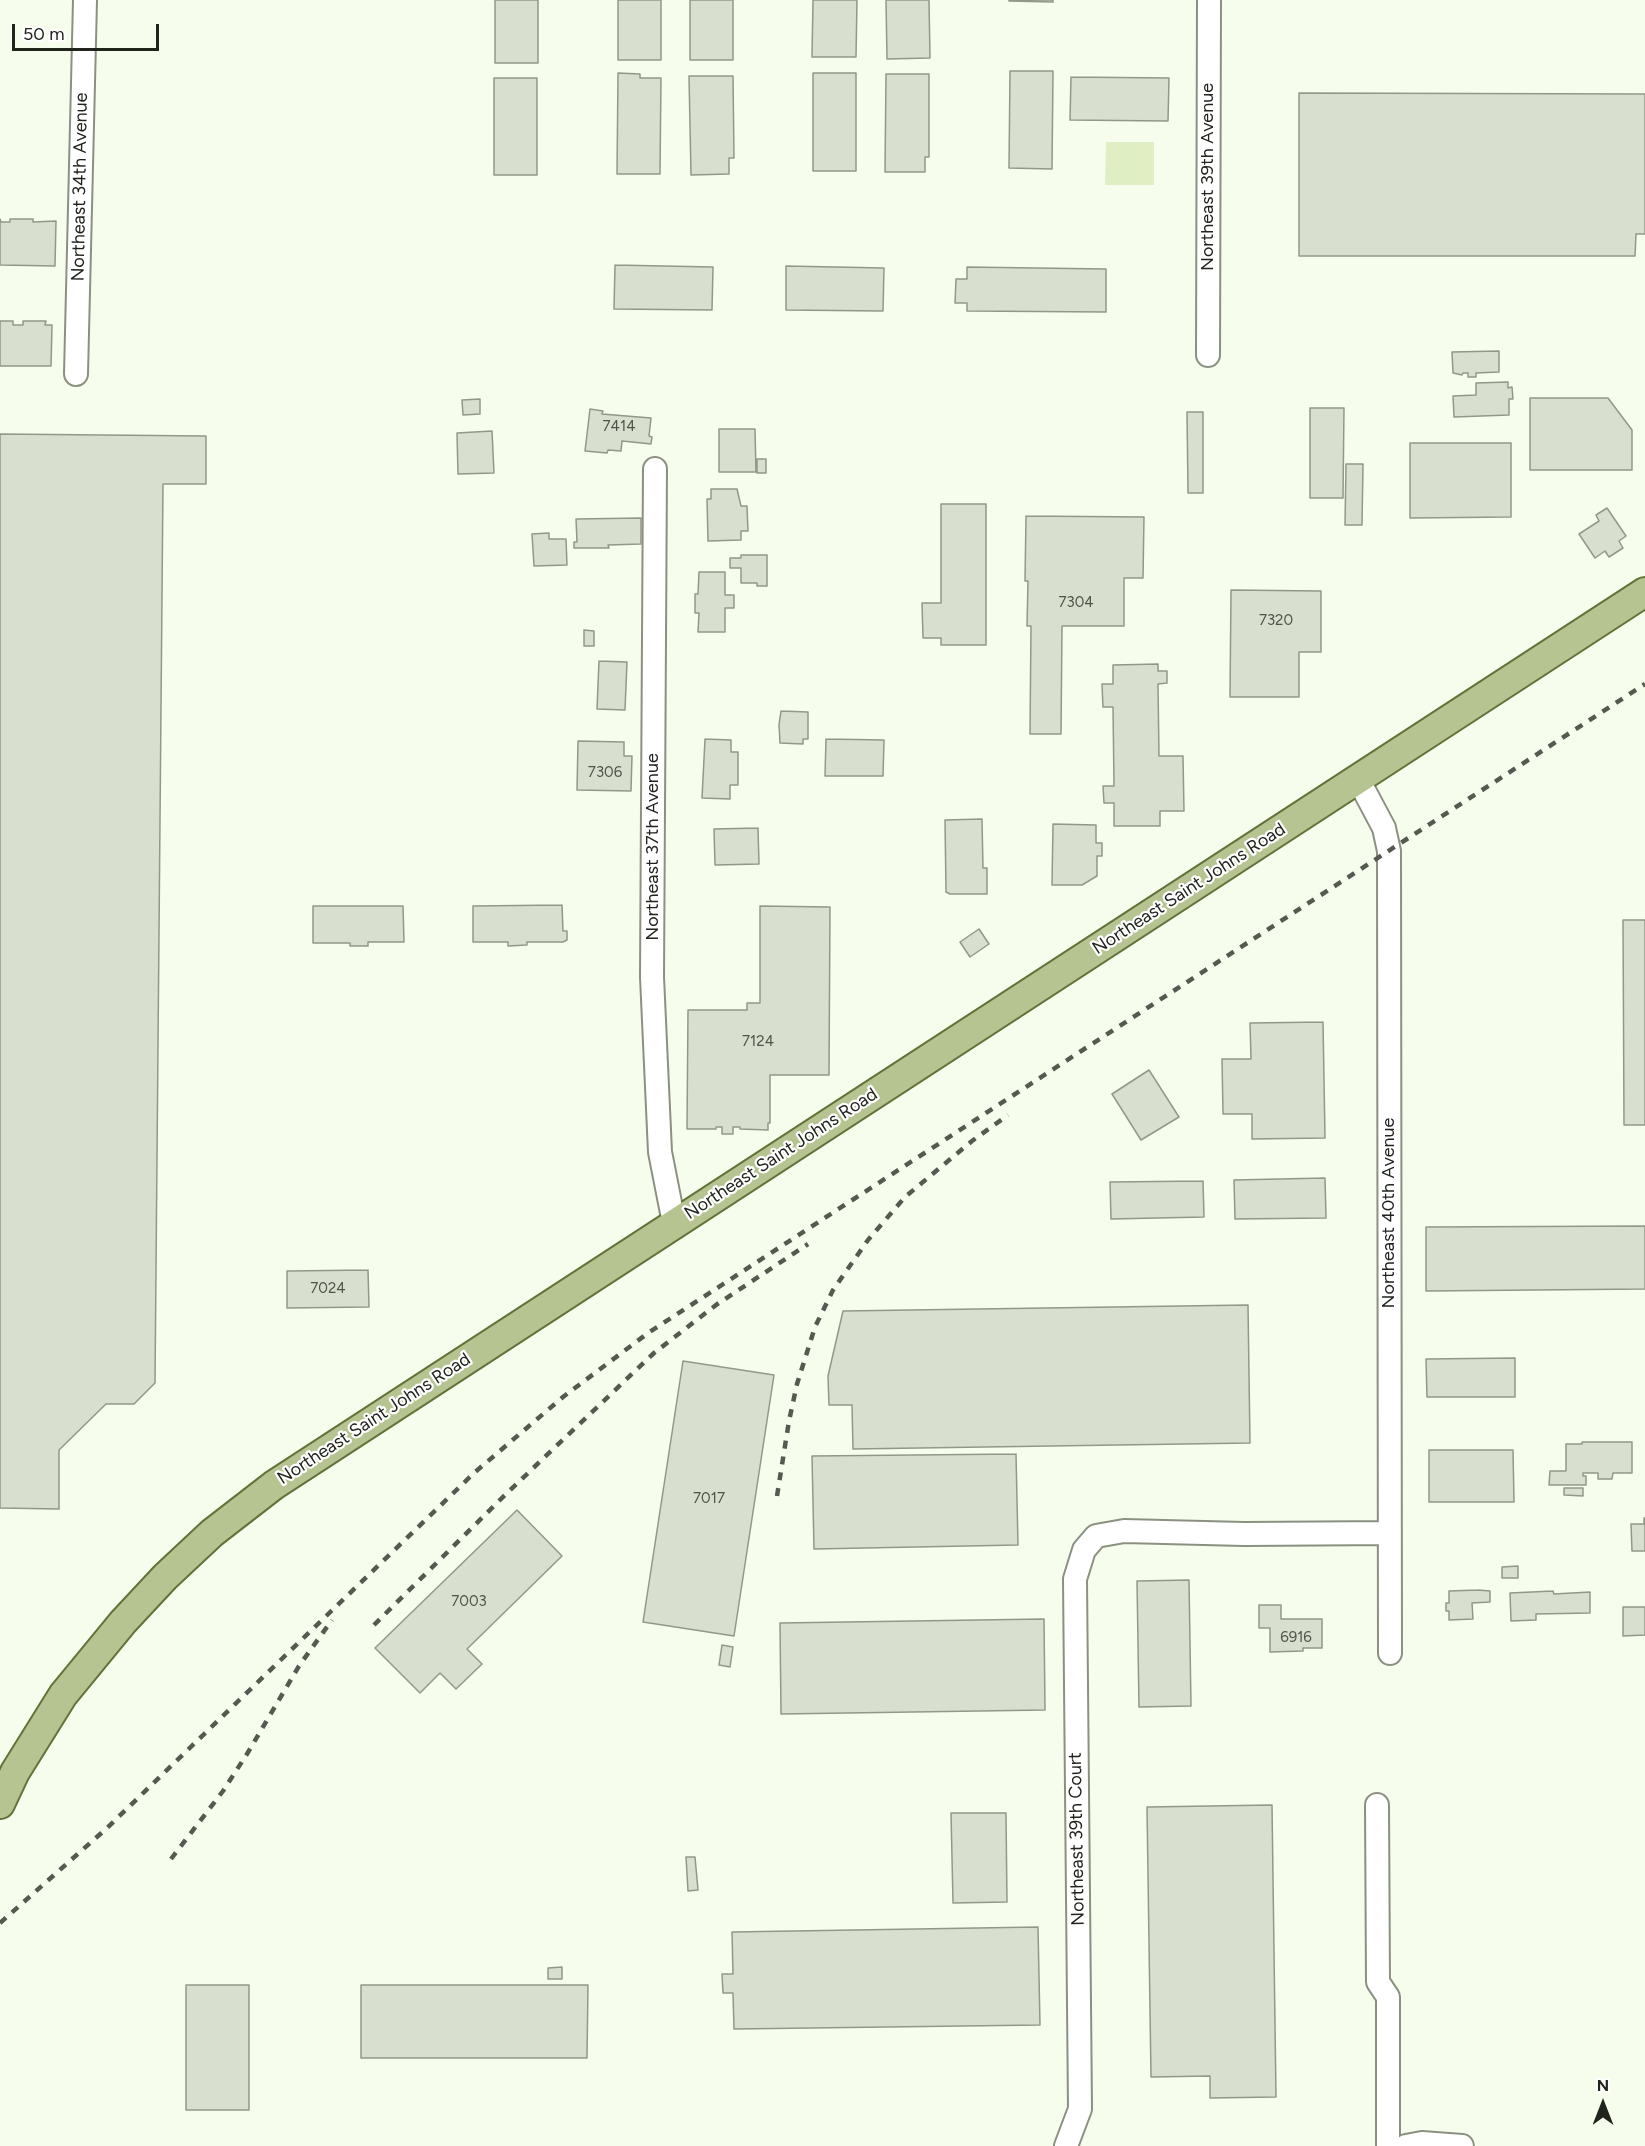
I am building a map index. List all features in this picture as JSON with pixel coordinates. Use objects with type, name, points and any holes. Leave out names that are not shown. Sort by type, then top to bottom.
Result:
[{"type":"main road","name":"Northeast Saint Johns Road","points":[[0,1804],[15,1772],[63,1695],[123,1622],[165,1577],[212,1533],[274,1485],[1645,592]]},
{"type":"street","name":"Northeast 34th Avenue","points":[[76,374],[85,0]]},
{"type":"street","name":"Northeast 39th Avenue","points":[[1208,355],[1209,0]]},
{"type":"street","name":"Northeast 37th Avenue","points":[[656,470],[652,976],[660,1152],[674,1223]]},
{"type":"street","name":"Northeast 40th Avenue","points":[[1358,779],[1384,828],[1389,851],[1390,1653]]},
{"type":"street","name":"Northeast 39th Court","points":[[1066,2146],[1080,2109],[1075,1579],[1084,1550],[1096,1536],[1124,1531],[1244,1534],[1389,1533]]},
{"type":"street","points":[[1377,1805],[1378,1982],[1388,1997],[1388,2146]]},
{"type":"street","points":[[1406,2146],[1422,2142],[1462,2146]]},
{"type":"green space","points":[[1106,142],[1154,142],[1154,185],[1105,185]]},
{"type":"building","points":[[495,0],[538,0],[538,63],[495,63]]},
{"type":"building","points":[[618,0],[661,0],[661,60],[618,60]]},
{"type":"building","points":[[690,0],[733,0],[733,60],[690,60]]},
{"type":"building","points":[[813,0],[857,0],[856,57],[812,57]]},
{"type":"building","points":[[886,0],[929,0],[930,58],[887,59]]},
{"type":"building","points":[[1053,0],[1053,2],[1009,1]]},
{"type":"building","points":[[1010,71],[1053,71],[1052,169],[1009,168]]},
{"type":"building","points":[[618,73],[640,74],[640,78],[661,78],[660,174],[617,174]]},
{"type":"building","points":[[813,73],[856,73],[856,171],[813,171]]},
{"type":"building","points":[[886,74],[929,74],[929,157],[925,157],[925,172],[885,172]]},
{"type":"building","points":[[689,76],[733,76],[734,158],[729,158],[729,174],[691,175]]},
{"type":"building","points":[[1071,77],[1169,78],[1168,121],[1070,120]]},
{"type":"building","points":[[494,78],[537,78],[537,175],[494,175]]},
{"type":"building","points":[[1299,93],[1645,94],[1645,234],[1636,234],[1635,256],[1299,256]]},
{"type":"building","points":[[0,219],[1,222],[10,222],[10,219],[33,219],[33,222],[56,221],[55,266],[0,265]]},
{"type":"building","points":[[615,265],[713,267],[712,310],[614,309]]},
{"type":"building","points":[[786,266],[884,268],[883,311],[786,310]]},
{"type":"building","points":[[967,267],[1106,269],[1106,312],[967,311],[967,303],[955,303],[956,279],[967,279]]},
{"type":"building","points":[[0,321],[13,321],[13,325],[23,325],[23,321],[46,321],[45,325],[52,325],[51,366],[0,366]]},
{"type":"building","points":[[1499,351],[1499,372],[1476,373],[1476,377],[1468,377],[1468,373],[1462,375],[1453,373],[1452,352]]},
{"type":"building","points":[[1508,382],[1508,388],[1512,387],[1513,399],[1509,399],[1509,415],[1454,417],[1453,396],[1476,395],[1476,383]]},
{"type":"building","points":[[1530,398],[1608,398],[1632,430],[1632,470],[1530,470]]},
{"type":"building","points":[[480,399],[480,414],[463,415],[462,400]]},
{"type":"building","points":[[1310,408],[1344,408],[1343,498],[1310,498]]},
{"type":"building","points":[[590,409],[603,411],[602,414],[651,418],[649,436],[652,437],[651,444],[622,441],[621,451],[608,450],[607,453],[585,451]]},
{"type":"building","points":[[1187,412],[1203,412],[1203,493],[1188,493]]},
{"type":"building","points":[[719,429],[755,429],[756,472],[719,472]]},
{"type":"building","points":[[492,431],[494,473],[458,474],[457,433]]},
{"type":"building","points":[[0,434],[206,436],[206,484],[163,484],[155,1383],[134,1404],[106,1404],[59,1450],[59,1509],[0,1508]]},
{"type":"building","points":[[1410,443],[1511,443],[1511,517],[1410,518]]},
{"type":"building","points":[[757,459],[766,459],[766,473],[757,473]]},
{"type":"building","points":[[1346,464],[1363,464],[1362,525],[1345,525]]},
{"type":"building","points":[[711,489],[737,489],[741,506],[747,506],[748,531],[741,531],[741,540],[708,541],[707,499],[711,499]]},
{"type":"building","points":[[941,504],[986,504],[986,645],[941,645],[941,638],[923,638],[922,603],[941,603]]},
{"type":"building","points":[[1607,508],[1626,536],[1619,541],[1623,548],[1609,557],[1605,551],[1595,558],[1579,534],[1599,521],[1596,515]]},
{"type":"building","points":[[1026,516],[1144,517],[1143,578],[1124,578],[1124,626],[1062,626],[1061,734],[1030,734],[1031,626],[1027,626]]},
{"type":"building","points":[[641,518],[641,544],[608,545],[609,548],[574,548],[574,542],[577,542],[576,519]]},
{"type":"building","points":[[549,533],[549,539],[566,539],[567,565],[534,566],[532,534]]},
{"type":"building","points":[[741,555],[767,555],[767,586],[757,586],[757,583],[741,583],[741,568],[730,568],[730,558],[741,558]]},
{"type":"building","points":[[699,572],[725,572],[725,595],[734,595],[734,608],[725,608],[725,632],[698,632],[699,613],[695,613],[695,594],[698,594]]},
{"type":"building","points":[[1231,590],[1321,591],[1321,652],[1299,652],[1299,697],[1230,697]]},
{"type":"building","points":[[584,630],[594,631],[594,646],[584,646]]},
{"type":"building","points":[[599,661],[627,662],[625,710],[597,709]]},
{"type":"building","points":[[1158,664],[1158,671],[1167,671],[1167,683],[1158,684],[1159,756],[1183,756],[1184,811],[1160,811],[1160,826],[1114,826],[1114,803],[1104,803],[1103,786],[1114,786],[1113,707],[1103,707],[1102,684],[1113,684],[1113,665]]},
{"type":"building","points":[[781,711],[808,712],[808,739],[803,739],[803,744],[780,743]]},
{"type":"building","points":[[705,739],[731,740],[731,752],[738,752],[738,785],[730,785],[730,799],[702,798]]},
{"type":"building","points":[[826,739],[884,740],[883,776],[825,776]]},
{"type":"building","points":[[578,741],[624,742],[624,756],[632,756],[631,791],[577,790]]},
{"type":"building","points":[[982,819],[983,868],[987,868],[987,894],[950,894],[946,892],[945,820]]},
{"type":"building","points":[[1053,824],[1096,825],[1096,843],[1102,843],[1102,856],[1097,856],[1097,876],[1082,885],[1052,885]]},
{"type":"building","points":[[758,828],[759,864],[715,865],[714,829]]},
{"type":"building","points":[[562,905],[563,931],[567,931],[567,940],[563,942],[527,942],[527,945],[508,946],[508,942],[473,942],[473,906]]},
{"type":"building","points":[[313,906],[403,906],[404,942],[368,942],[368,946],[350,946],[350,943],[313,943]]},
{"type":"building","points":[[760,906],[830,907],[829,1075],[770,1075],[768,1130],[733,1127],[733,1134],[722,1134],[722,1127],[687,1129],[688,1010],[747,1010],[747,1003],[760,1003]]},
{"type":"building","points":[[1623,920],[1645,920],[1645,1125],[1624,1125]]},
{"type":"building","points":[[979,929],[989,944],[970,957],[960,942]]},
{"type":"building","points":[[1323,1022],[1325,1138],[1252,1139],[1252,1114],[1223,1114],[1222,1059],[1251,1059],[1250,1023]]},
{"type":"building","points":[[1149,1070],[1179,1117],[1141,1140],[1112,1094]]},
{"type":"building","points":[[1325,1178],[1326,1218],[1235,1219],[1234,1180]]},
{"type":"building","points":[[1203,1181],[1204,1217],[1111,1219],[1110,1182]]},
{"type":"building","points":[[1645,1226],[1645,1289],[1426,1291],[1426,1227]]},
{"type":"building","points":[[368,1270],[369,1307],[287,1308],[287,1271]]},
{"type":"building","points":[[1248,1305],[1250,1443],[853,1449],[852,1405],[829,1405],[828,1376],[843,1311]]},
{"type":"building","points":[[1515,1358],[1515,1397],[1427,1397],[1426,1359]]},
{"type":"building","points":[[683,1361],[774,1375],[734,1636],[643,1622]]},
{"type":"building","points":[[1582,1442],[1632,1442],[1632,1473],[1613,1473],[1612,1479],[1598,1479],[1598,1473],[1583,1473],[1583,1476],[1586,1476],[1586,1485],[1549,1485],[1550,1471],[1566,1471],[1566,1444],[1582,1444]]},
{"type":"building","points":[[1429,1450],[1513,1450],[1514,1502],[1429,1502]]},
{"type":"building","points":[[1016,1454],[1018,1545],[814,1549],[812,1456]]},
{"type":"building","points":[[1564,1488],[1583,1488],[1583,1496],[1564,1495]]},
{"type":"building","points":[[517,1510],[562,1556],[467,1649],[482,1664],[456,1689],[440,1673],[420,1693],[375,1648]]},
{"type":"building","points":[[1644,1518],[1645,1551],[1632,1551],[1631,1524],[1644,1524]]},
{"type":"building","points":[[1518,1566],[1518,1578],[1502,1578],[1502,1567]]},
{"type":"building","points":[[1189,1580],[1191,1706],[1139,1707],[1137,1581]]},
{"type":"building","points":[[1449,1591],[1490,1591],[1490,1602],[1472,1603],[1473,1619],[1449,1620],[1446,1603],[1449,1603]]},
{"type":"building","points":[[1553,1591],[1554,1594],[1590,1592],[1590,1613],[1536,1614],[1536,1620],[1511,1621],[1510,1593]]},
{"type":"building","points":[[1259,1605],[1281,1605],[1281,1619],[1322,1619],[1322,1648],[1270,1652],[1270,1628],[1259,1628]]},
{"type":"building","points":[[1623,1607],[1645,1607],[1645,1635],[1623,1636]]},
{"type":"building","points":[[1044,1619],[1045,1710],[781,1714],[780,1623]]},
{"type":"building","points":[[722,1645],[733,1647],[730,1667],[719,1665]]},
{"type":"building","points":[[1272,1805],[1276,2097],[1210,2098],[1210,2076],[1151,2077],[1147,1807]]},
{"type":"building","points":[[951,1813],[1006,1813],[1007,1902],[953,1903]]},
{"type":"building","points":[[686,1857],[695,1857],[698,1890],[688,1891]]},
{"type":"building","points":[[1038,1927],[1040,2025],[734,2029],[733,1993],[723,1993],[722,1974],[733,1974],[732,1932]]},
{"type":"building","points":[[562,1967],[562,1979],[548,1979],[548,1968]]},
{"type":"building","points":[[186,1985],[249,1985],[249,2110],[186,2110]]},
{"type":"building","points":[[361,1985],[588,1985],[587,2058],[361,2058]]},
{"type":"railway","points":[[0,1923],[107,1828],[474,1473],[563,1397],[648,1333],[1645,684]]},
{"type":"railway","points":[[777,1496],[797,1384],[815,1327],[833,1290],[868,1240],[905,1197],[972,1141],[1008,1115]]},
{"type":"railway","points":[[374,1625],[507,1493],[654,1353],[716,1305],[808,1244]]},
{"type":"railway","points":[[171,1859],[223,1791],[299,1666],[332,1620]]}]
